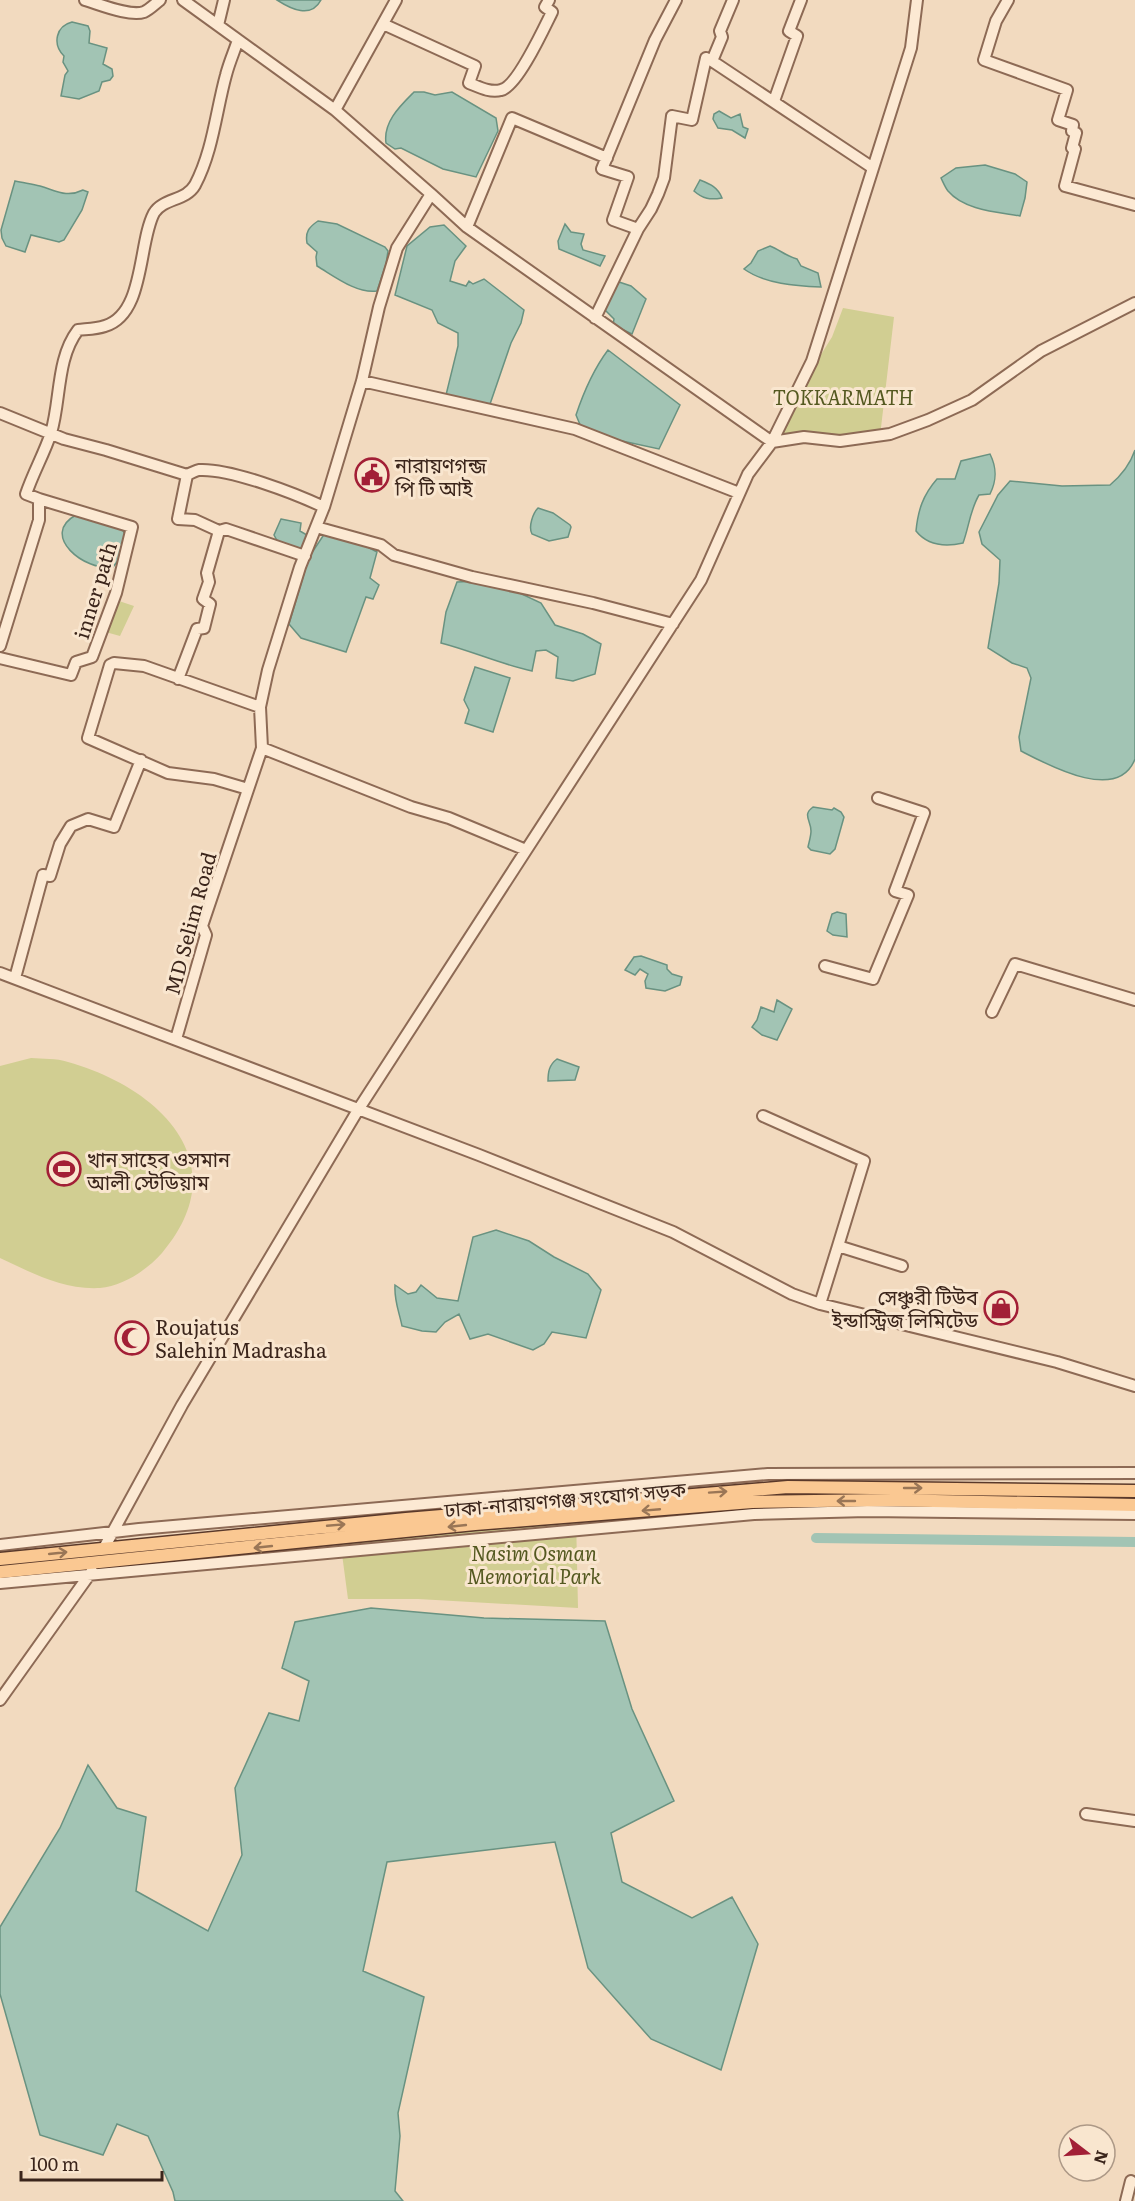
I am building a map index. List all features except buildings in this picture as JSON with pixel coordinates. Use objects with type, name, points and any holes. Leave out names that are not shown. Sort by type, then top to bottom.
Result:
[{"type":"main road","name":"ঢাকা-নারায়ণগঞ্জ সংযোগ সড়ক","points":[[0,1558],[406,1519],[788,1487],[1135,1491]]},
{"type":"main road","name":"ঢাকা-নারায়ণগঞ্জ সংযোগ সড়ক","points":[[0,1572],[93,1569],[475,1524],[752,1502],[886,1500],[1135,1504]]},
{"type":"street","points":[[85,0],[113,9],[136,13],[145,12],[160,0]]},
{"type":"street","points":[[183,0],[335,110],[467,227],[772,442],[804,437],[850,440],[890,434],[928,420],[972,400],[1041,351],[1135,303]]},
{"type":"street","points":[[218,25],[224,0]]},
{"type":"street","points":[[335,110],[396,0]]},
{"type":"street","points":[[383,24],[475,66],[469,83],[486,90],[500,91],[514,82],[552,12],[545,7],[549,0]]},
{"type":"street","points":[[638,229],[614,220],[628,177],[602,169],[655,40],[675,0]]},
{"type":"street","points":[[712,61],[722,37],[720,31],[733,0]]},
{"type":"street","points":[[774,101],[797,36],[789,31],[801,0]]},
{"type":"street","points":[[104,1548],[182,1405],[358,1110],[701,580],[748,474],[772,442],[812,361],[911,48],[917,0]]},
{"type":"street","points":[[1008,0],[996,21],[984,60],[1067,90],[1058,120],[1073,125],[1072,131],[1076,133],[1072,148],[1075,149],[1065,186],[1135,206]]},
{"type":"street","points":[[0,646],[39,520],[39,499],[26,494],[33,471],[50,434],[70,340],[78,330],[106,326],[122,316],[141,272],[154,212],[161,205],[182,197],[194,187],[216,126],[226,75],[238,40]]},
{"type":"street","points":[[595,318],[638,229],[651,209],[664,178],[672,116],[692,120],[706,58],[873,168]]},
{"type":"street","points":[[467,227],[512,118],[607,158]]},
{"type":"street","points":[[431,194],[397,248],[379,307],[362,381],[324,507],[304,556],[276,642],[260,707],[262,748],[411,807],[449,818],[526,850]]},
{"type":"street","points":[[362,381],[575,429],[739,493]]},
{"type":"street","points":[[0,413],[50,434],[187,475],[197,470],[220,472],[298,494],[324,507]]},
{"type":"street","points":[[187,475],[178,519],[195,520],[219,531],[226,529],[304,556]]},
{"type":"street","name":"inner path","points":[[0,658],[71,675],[76,662],[92,657],[116,593],[132,527],[39,499]]},
{"type":"street","points":[[316,527],[381,545],[394,555],[472,577],[593,603],[673,624]]},
{"type":"street","points":[[178,679],[197,629],[204,628],[210,604],[203,599],[208,582],[207,573],[219,531]]},
{"type":"street","points":[[92,657],[110,665],[114,663],[144,666],[260,707]]},
{"type":"street","points":[[110,665],[88,738],[168,773],[214,779],[248,789]]},
{"type":"street","name":"MD Selim Road","points":[[176,1039],[206,935],[202,926],[262,748]]},
{"type":"street","points":[[15,978],[43,875],[50,876],[60,844],[71,826],[88,819],[114,827],[141,760]]},
{"type":"street","points":[[825,966],[873,979],[908,896],[895,891],[924,813],[878,798]]},
{"type":"street","points":[[992,1012],[1015,964],[1135,1000]]},
{"type":"street","points":[[0,973],[673,1232],[792,1294],[820,1304],[1057,1362],[1135,1386]]},
{"type":"street","points":[[763,1116],[864,1161],[820,1304]]},
{"type":"street","points":[[838,1246],[902,1266]]},
{"type":"street","points":[[0,1545],[112,1532],[768,1474],[1135,1473]]},
{"type":"street","points":[[0,1583],[93,1569],[754,1514],[867,1511],[1135,1514]]},
{"type":"street","points":[[0,1700],[93,1569]]},
{"type":"street","points":[[1086,1814],[1135,1821]]},
{"type":"street","points":[[1126,2201],[1131,2181]]},
{"type":"green space","name":"TOKKARMATH","points":[[843,308],[894,317],[880,436],[778,441],[795,396],[832,337]]},
{"type":"green space","points":[[113,599],[134,606],[120,636],[102,631]]},
{"type":"green space","points":[[31,1058],[68,1062],[101,1074],[131,1090],[158,1109],[178,1133],[190,1159],[192,1188],[184,1220],[156,1259],[134,1276],[109,1287],[86,1288],[61,1283],[0,1258],[0,1066]]},
{"type":"green space","name":"Nasim Osman Memorial Park","points":[[576,1517],[578,1608],[418,1599],[348,1599],[340,1539]]},
{"type":"shaded area","points":[[277,0],[321,0],[317,6],[306,11],[294,9]]},
{"type":"shaded area","points":[[72,22],[88,26],[89,43],[107,48],[103,64],[112,69],[113,76],[110,80],[102,82],[99,91],[79,99],[61,96],[65,75],[68,71],[63,62],[64,56],[58,46],[57,36],[62,27]]},
{"type":"shaded area","points":[[414,92],[435,95],[452,92],[496,118],[498,131],[476,177],[443,169],[386,143],[390,121]]},
{"type":"shaded area","points":[[719,111],[731,118],[740,114],[743,127],[748,129],[745,138],[732,130],[718,128],[713,119],[714,114]]},
{"type":"shaded area","points":[[985,165],[1015,174],[1027,182],[1020,216],[981,209],[963,202],[948,191],[941,178],[956,168]]},
{"type":"shaded area","points":[[700,180],[716,189],[722,198],[700,196],[694,191]]},
{"type":"shaded area","points":[[15,181],[62,193],[83,190],[88,192],[82,210],[64,240],[59,242],[31,235],[25,252],[6,246],[1,230]]},
{"type":"shaded area","points":[[318,221],[337,224],[385,247],[388,251],[386,264],[377,291],[354,287],[317,266],[317,252],[307,243],[307,236],[308,230]]},
{"type":"shaded area","points":[[565,224],[571,232],[584,234],[581,244],[583,250],[605,256],[600,266],[559,249],[558,241]]},
{"type":"shaded area","points":[[444,225],[466,246],[455,261],[450,281],[466,286],[469,281],[473,284],[484,279],[524,310],[489,407],[446,395],[458,346],[458,333],[438,323],[432,310],[395,295],[407,246],[430,227]]},
{"type":"shaded area","points":[[770,246],[797,259],[801,266],[818,273],[821,287],[771,281],[744,269],[751,263],[758,251]]},
{"type":"shaded area","points":[[619,282],[631,286],[646,299],[632,334],[613,325],[614,319],[605,310],[606,303]]},
{"type":"shaded area","points":[[608,350],[680,405],[659,449],[613,439],[581,427],[576,415],[579,406],[593,373]]},
{"type":"shaded area","points":[[1135,450],[1135,759],[1126,772],[1114,778],[1099,780],[1065,772],[1021,751],[1019,737],[1031,678],[1027,668],[1012,663],[988,648],[999,583],[1000,560],[982,544],[979,532],[998,495],[1010,481],[1062,486],[1110,485],[1125,469]]},
{"type":"shaded area","points":[[990,454],[995,469],[994,484],[990,494],[979,495],[963,543],[937,544],[926,540],[916,531],[918,516],[928,491],[937,479],[955,479],[961,461]]},
{"type":"shaded area","points":[[538,508],[553,513],[570,525],[568,537],[549,541],[532,534],[532,520]]},
{"type":"shaded area","points":[[76,515],[122,529],[125,534],[121,557],[113,567],[90,564],[79,558],[64,542],[62,532],[66,523]]},
{"type":"shaded area","points":[[281,519],[301,523],[300,531],[307,535],[302,552],[279,544],[274,535]]},
{"type":"shaded area","points":[[325,533],[364,545],[377,552],[370,578],[379,585],[373,599],[366,597],[346,652],[301,638],[289,624],[309,557]]},
{"type":"shaded area","points":[[480,581],[509,588],[541,603],[555,625],[583,634],[601,644],[595,674],[573,681],[556,678],[558,657],[546,650],[536,651],[532,671],[441,643],[446,612],[457,582]]},
{"type":"shaded area","points":[[475,667],[510,678],[493,732],[465,723],[469,710],[464,700]]},
{"type":"shaded area","points":[[813,807],[832,810],[834,808],[844,817],[835,849],[830,854],[811,850],[808,847],[811,827],[808,813]]},
{"type":"shaded area","points":[[837,912],[846,914],[847,937],[833,935],[827,931],[832,914]]},
{"type":"shaded area","points":[[641,956],[667,965],[667,969],[672,974],[682,977],[680,985],[665,991],[646,988],[645,981],[648,974],[640,969],[635,975],[625,970],[634,957]]},
{"type":"shaded area","points":[[777,1000],[792,1009],[777,1040],[762,1035],[752,1027],[761,1007],[774,1012]]},
{"type":"shaded area","points":[[557,1059],[579,1067],[575,1080],[548,1081],[552,1064]]},
{"type":"shaded area","points":[[496,1230],[529,1241],[588,1274],[601,1290],[586,1338],[552,1332],[544,1344],[533,1350],[488,1334],[470,1339],[459,1314],[445,1322],[436,1332],[402,1326],[395,1285],[408,1294],[416,1292],[421,1285],[437,1298],[458,1301],[473,1237]]},
{"type":"shaded area","points":[[371,1608],[484,1618],[605,1621],[632,1709],[674,1801],[611,1833],[622,1882],[692,1918],[732,1897],[758,1944],[721,2070],[651,2039],[588,1968],[555,1842],[387,1862],[363,1971],[424,1997],[398,2113],[400,2136],[395,2191],[403,2201],[175,2201],[148,2136],[117,2124],[103,2155],[40,2135],[0,1994],[0,1927],[60,1828],[88,1765],[117,1808],[146,1817],[136,1891],[208,1931],[242,1855],[235,1788],[269,1713],[299,1721],[309,1681],[282,1668],[295,1622]]},
{"type":"waterway","points":[[816,1538],[1135,1542]]},
{"type":"place","name":"নারায়ণগন্জ পি টি আই","points":[[372,475]]},
{"type":"place","name":"খান সাহেব ওসমান আলী স্টেডিয়াম","points":[[64,1169]]},
{"type":"place","name":"সেঞ্চুরী টিউব ইন্ডাস্ট্রিজ লিমিটেড","points":[[1001,1308]]},
{"type":"place","name":"Roujatus Salehin Madrasha","points":[[132,1338]]}]
